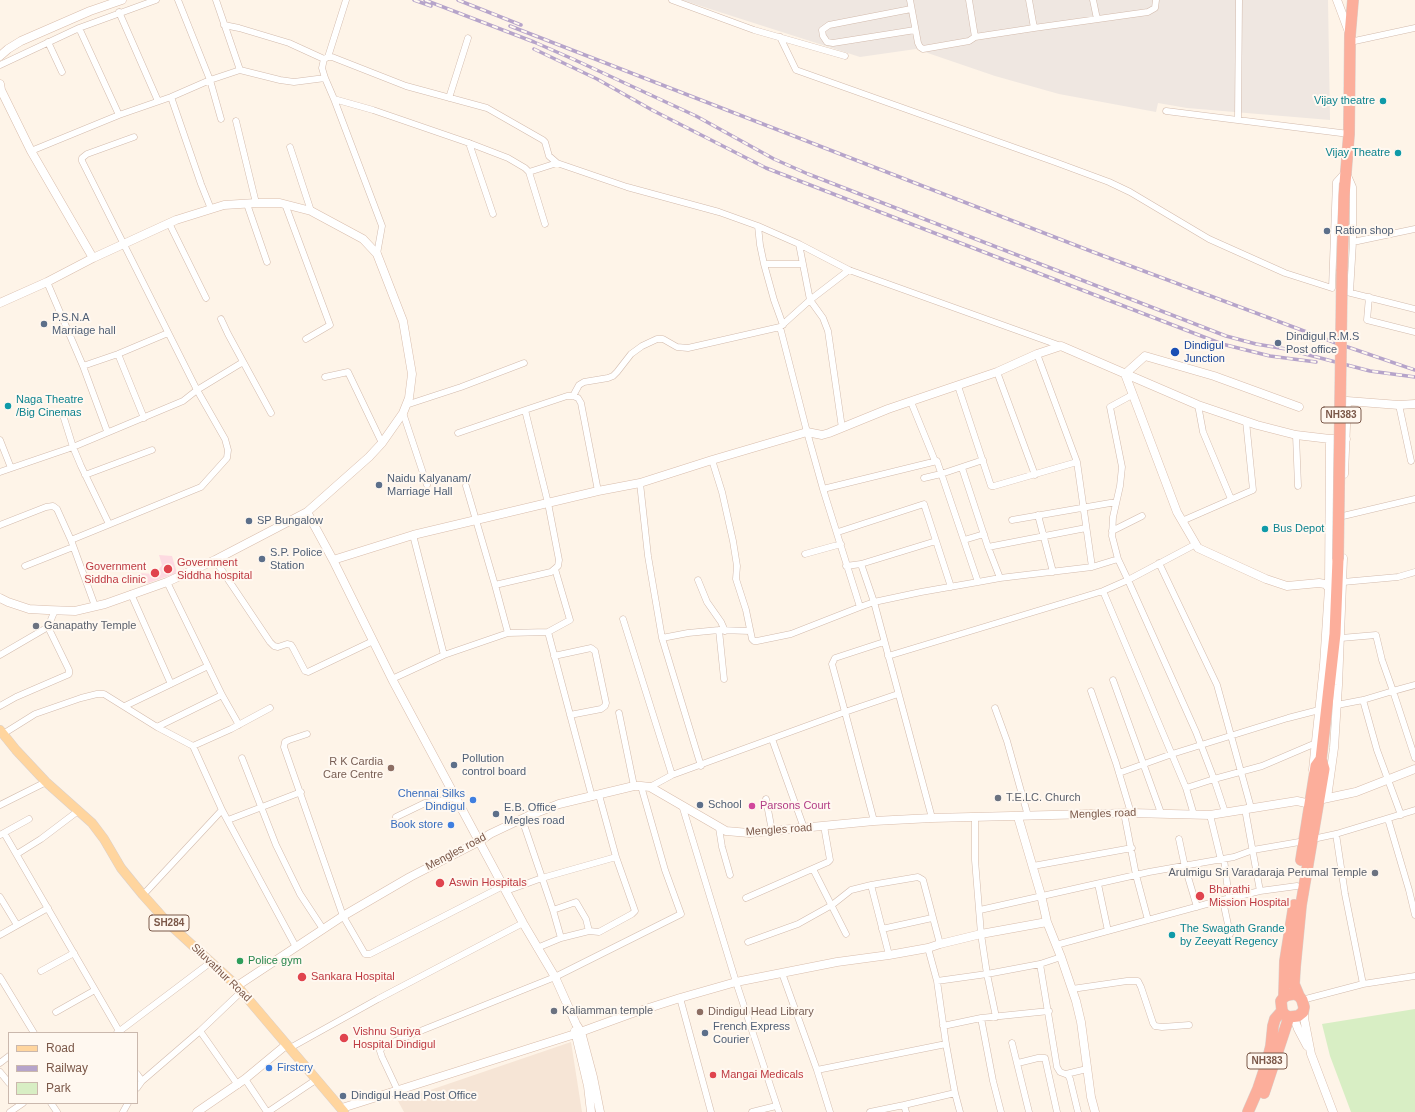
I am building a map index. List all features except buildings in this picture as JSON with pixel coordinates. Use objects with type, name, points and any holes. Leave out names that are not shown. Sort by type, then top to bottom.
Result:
[{"type":"highway","name":"NH383","points":[[1319,750],[1335,634],[1338,559],[1342,271],[1349,134],[1350,39],[1353,0]]},
{"type":"highway","points":[[1315,801],[1324,769],[1319,750]]},
{"type":"highway","name":"NH383","points":[[1248,1112],[1258,1090],[1267,1062],[1275,1019],[1288,1015],[1298,1016],[1303,1012],[1302,1001],[1294,984],[1301,905],[1315,801]]},
{"type":"highway","name":"NH383","points":[[1255,1112],[1265,1091],[1288,1015],[1281,1001],[1284,997],[1285,961],[1297,886],[1309,840]]},
{"type":"highway","points":[[1284,997],[1294,994],[1302,1001]]},
{"type":"main road","points":[[0,56],[21,41],[90,11],[122,0]]},
{"type":"main road","points":[[1337,0],[1350,39]]},
{"type":"main road","points":[[0,88],[31,151],[93,258]]},
{"type":"main road","points":[[0,303],[169,223],[224,205],[280,203],[311,211],[363,239],[377,254],[403,321],[412,374],[409,398],[403,413],[382,443],[370,457],[307,512],[215,560],[167,582],[95,606],[75,611],[30,608],[8,602],[0,598]]},
{"type":"main road","points":[[333,560],[413,535],[598,491],[640,483],[807,432],[822,435],[888,409],[997,372],[1037,354],[1060,346],[1198,405],[1246,421],[1296,435],[1330,439],[1346,439]]},
{"type":"main road","points":[[1125,374],[1145,356],[1214,376],[1299,407]]},
{"type":"main road","points":[[1125,374],[1177,512],[1198,548],[1266,579],[1287,586],[1319,583],[1325,584],[1329,588]]},
{"type":"main road","points":[[1315,801],[1334,748],[1343,582],[1346,401],[1398,405],[1415,404]]},
{"type":"main road","points":[[1315,801],[1310,788],[1319,750],[1319,710],[1324,665],[1329,588],[1330,439]]},
{"type":"main road","points":[[307,512],[333,560],[392,679],[480,841],[504,889],[555,977],[576,1024],[588,1086],[591,1112]]},
{"type":"main road","points":[[1329,546],[1343,546]]},
{"type":"main road","name":"Siluvathur Road","points":[[2,732],[16,750],[46,782],[92,823],[121,868],[143,895],[168,923],[239,988],[343,1110]]},
{"type":"main road","name":"Mengles road","points":[[239,988],[322,929],[343,916],[410,877],[480,841],[490,834],[559,804],[638,786],[650,787],[719,828],[738,833],[874,821],[932,818],[1128,813],[1210,815],[1297,801],[1315,801],[1356,792],[1415,769]]},
{"type":"main road","points":[[1018,817],[1033,866],[1047,922],[1072,989],[1081,1022],[1087,1069],[1095,1112]]},
{"type":"main road","points":[[343,1110],[578,1033],[630,1014],[736,982],[837,962],[928,948],[981,934],[1047,922]]},
{"type":"main road","points":[[1302,1001],[1311,1054]]},
{"type":"main road","points":[[1288,1015],[1298,1029],[1311,1054],[1333,1112]]},
{"type":"main road","points":[[578,1033],[593,1077],[600,1112]]},
{"type":"main road","points":[[203,1111],[288,1047]]},
{"type":"street","points":[[0,65],[79,28],[119,12],[156,0]]},
{"type":"street","points":[[178,0],[210,80],[221,119]]},
{"type":"street","points":[[216,0],[240,70]]},
{"type":"street","points":[[346,0],[322,68],[324,78],[334,99],[382,226],[377,254]]},
{"type":"street","points":[[672,0],[754,30],[846,56]]},
{"type":"street","points":[[910,0],[915,30],[920,47],[923,48],[969,41],[975,37],[1148,12],[1155,8],[1156,0]]},
{"type":"street","points":[[969,0],[975,37]]},
{"type":"street","points":[[1029,0],[1034,28]]},
{"type":"street","points":[[1093,0],[1097,19]]},
{"type":"street","points":[[1238,120],[1239,0]]},
{"type":"street","points":[[911,9],[829,25],[822,30],[823,36],[826,42],[833,43],[915,30]]},
{"type":"street","points":[[119,12],[158,101]]},
{"type":"street","points":[[224,25],[289,42],[326,58],[332,57],[406,86],[487,108],[543,140],[549,156],[557,163],[627,187],[720,212],[758,226],[799,244],[849,270],[1060,346]]},
{"type":"street","points":[[79,28],[119,115]]},
{"type":"street","points":[[1350,39],[1415,28]]},
{"type":"street","points":[[780,37],[796,70],[1109,182],[1130,192],[1210,239],[1285,273],[1332,288],[1415,309]]},
{"type":"street","points":[[449,98],[468,38]]},
{"type":"street","points":[[48,42],[62,72]]},
{"type":"street","points":[[31,151],[119,115],[171,97],[210,80],[240,70],[294,82],[324,78]]},
{"type":"street","points":[[171,97],[211,209]]},
{"type":"street","points":[[334,99],[373,110],[469,143],[508,158],[525,168],[529,172],[545,224]]},
{"type":"street","points":[[1166,111],[1349,134]]},
{"type":"street","points":[[236,121],[256,203]]},
{"type":"street","points":[[71,540],[201,487],[227,458],[228,450],[225,439],[197,390],[82,161],[82,158],[87,154],[134,137]]},
{"type":"street","points":[[469,143],[493,214]]},
{"type":"street","points":[[290,147],[311,211]]},
{"type":"street","points":[[529,172],[557,163]]},
{"type":"street","points":[[1332,288],[1336,182],[1346,171],[1353,187],[1353,242],[1350,292]]},
{"type":"street","points":[[247,204],[267,262]]},
{"type":"street","points":[[284,204],[330,325],[306,339]]},
{"type":"street","points":[[169,223],[206,298]]},
{"type":"street","points":[[758,226],[764,264],[782,326],[807,432],[823,489],[838,532],[846,566],[860,607]]},
{"type":"street","points":[[1353,242],[1415,228]]},
{"type":"street","points":[[799,244],[810,300],[823,318],[828,331],[842,428]]},
{"type":"street","points":[[764,264],[803,264]]},
{"type":"street","points":[[573,396],[579,385],[584,382],[613,376],[631,354],[642,346],[657,340],[663,339],[677,347],[688,348],[782,326],[810,300],[849,270]]},
{"type":"street","points":[[47,282],[83,366],[107,431]]},
{"type":"street","points":[[1369,297],[1367,320],[1415,332]]},
{"type":"street","points":[[221,319],[271,413]]},
{"type":"street","points":[[83,366],[118,354],[168,333]]},
{"type":"street","points":[[118,354],[144,418]]},
{"type":"street","points":[[1037,354],[1077,462],[1092,567]]},
{"type":"street","points":[[0,472],[73,447],[107,431],[144,418],[183,401],[197,390],[243,362]]},
{"type":"street","points":[[406,405],[461,387],[524,363]]},
{"type":"street","points":[[324,377],[348,372],[382,443]]},
{"type":"street","points":[[997,372],[1035,475]]},
{"type":"street","points":[[958,386],[991,486],[1035,475],[1077,462]]},
{"type":"street","points":[[1132,395],[1110,407],[1122,467],[1120,486],[1113,517],[1113,543],[1118,559],[1201,746],[1214,779],[1224,812]]},
{"type":"street","points":[[458,433],[567,396],[578,398],[581,403],[598,491]]},
{"type":"street","points":[[911,402],[935,461],[938,463],[978,582]]},
{"type":"street","points":[[1198,405],[1203,432],[1231,499]]},
{"type":"street","points":[[1398,405],[1411,461]]},
{"type":"street","points":[[495,584],[551,572],[558,566],[559,560],[548,503],[525,410]]},
{"type":"street","points":[[403,413],[427,485]]},
{"type":"street","points":[[63,415],[73,447],[109,524]]},
{"type":"street","points":[[1182,521],[1253,490],[1246,421]]},
{"type":"street","points":[[1296,435],[1298,486]]},
{"type":"street","points":[[0,440],[11,468]]},
{"type":"street","points":[[85,475],[152,450]]},
{"type":"street","points":[[712,460],[722,492],[736,560],[736,579],[746,610],[752,639],[757,642],[791,634],[874,602],[920,592],[1000,578],[1092,567],[1118,559]]},
{"type":"street","points":[[924,478],[962,468],[983,460]]},
{"type":"street","points":[[823,489],[935,461]]},
{"type":"street","points":[[962,468],[988,547],[1000,578]]},
{"type":"street","points":[[640,483],[648,556],[662,638],[701,766]]},
{"type":"street","points":[[466,486],[477,519],[508,633]]},
{"type":"street","points":[[1343,516],[1415,499]]},
{"type":"street","points":[[1012,520],[1116,502]]},
{"type":"street","points":[[838,532],[924,504],[951,587]]},
{"type":"street","points":[[0,525],[46,507],[53,506],[57,509],[71,540],[95,606]]},
{"type":"street","points":[[1038,515],[1053,572]]},
{"type":"street","points":[[1112,530],[1142,516]]},
{"type":"street","points":[[988,547],[1086,528]]},
{"type":"street","points":[[964,540],[984,534]]},
{"type":"street","points":[[413,535],[444,655]]},
{"type":"street","points":[[846,566],[861,564],[936,541]]},
{"type":"street","points":[[805,554],[841,544]]},
{"type":"street","points":[[888,656],[1103,591],[1128,580],[1196,544]]},
{"type":"street","points":[[24,566],[73,547]]},
{"type":"street","points":[[215,560],[270,642],[274,646],[278,647],[287,644],[290,645],[305,671],[308,672],[373,641]]},
{"type":"street","points":[[1158,563],[1217,685],[1242,772],[1260,891]]},
{"type":"street","points":[[861,564],[874,602],[932,818]]},
{"type":"street","points":[[392,679],[444,655],[508,633],[548,632],[570,620],[555,569]]},
{"type":"street","points":[[1343,582],[1398,577],[1415,572]]},
{"type":"street","points":[[698,580],[710,608],[721,622],[724,679]]},
{"type":"street","points":[[167,582],[222,695],[239,725]]},
{"type":"street","points":[[1103,591],[1186,788],[1194,815]]},
{"type":"street","points":[[131,594],[171,684]]},
{"type":"street","points":[[0,656],[48,627],[55,610]]},
{"type":"street","points":[[623,619],[672,775]]},
{"type":"street","points":[[0,706],[16,697],[69,674],[69,670],[48,627]]},
{"type":"street","points":[[662,638],[688,633],[750,631]]},
{"type":"street","points":[[537,948],[561,938],[589,931],[599,932],[635,911],[570,715],[548,632]]},
{"type":"street","points":[[1341,638],[1376,635],[1382,660],[1415,758]]},
{"type":"street","points":[[874,821],[832,664],[833,661],[841,656],[884,642]]},
{"type":"street","points":[[554,656],[591,648],[595,651],[606,703],[605,706],[601,709],[570,715]]},
{"type":"street","points":[[125,706],[208,666]]},
{"type":"street","points":[[1113,680],[1161,813]]},
{"type":"street","points":[[1337,705],[1363,700],[1415,685]]},
{"type":"street","points":[[1091,690],[1119,773],[1128,813],[1136,875],[1148,920]]},
{"type":"street","points":[[2,732],[35,714],[81,698],[104,694],[193,746],[197,751],[222,810],[296,947]]},
{"type":"street","points":[[650,787],[672,775],[701,766],[772,738],[898,694]]},
{"type":"street","points":[[157,726],[222,695]]},
{"type":"street","points":[[1363,700],[1377,750],[1401,815]]},
{"type":"street","points":[[193,746],[239,725],[270,708]]},
{"type":"street","points":[[995,708],[1007,742],[1028,816]]},
{"type":"street","points":[[1119,773],[1172,754],[1288,718],[1319,710]]},
{"type":"street","points":[[398,1091],[380,1051],[383,1046],[555,977],[681,914],[638,786],[619,713]]},
{"type":"street","points":[[307,734],[288,740],[284,744],[343,916],[364,952],[368,954],[504,889],[616,857]]},
{"type":"street","points":[[772,738],[804,828]]},
{"type":"street","points":[[1186,788],[1319,750]]},
{"type":"street","points":[[242,758],[276,845],[300,894],[322,929]]},
{"type":"street","points":[[0,805],[46,782]]},
{"type":"street","points":[[228,820],[300,792]]},
{"type":"street","points":[[396,817],[425,803],[456,798]]},
{"type":"street","points":[[766,799],[772,831]]},
{"type":"street","points":[[682,805],[736,982],[777,1109],[752,1112]]},
{"type":"street","points":[[143,895],[222,810]]},
{"type":"street","points":[[980,910],[1041,895],[1136,875],[1234,857],[1253,850],[1336,834],[1415,810]]},
{"type":"street","points":[[17,854],[41,839],[78,811]]},
{"type":"street","points":[[1210,815],[1222,859],[1230,899]]},
{"type":"street","points":[[975,817],[975,860],[981,934],[987,974],[996,1017]]},
{"type":"street","points":[[29,819],[2,834],[17,854],[118,1032],[211,962]]},
{"type":"street","points":[[522,819],[561,938]]},
{"type":"street","points":[[1388,819],[1415,914]]},
{"type":"street","points":[[746,898],[783,880],[814,869],[830,860],[824,826]]},
{"type":"street","points":[[719,828],[722,847],[730,875]]},
{"type":"street","points":[[1336,834],[1345,894],[1363,984]]},
{"type":"street","points":[[1178,839],[1197,907]]},
{"type":"street","points":[[1033,866],[1132,848]]},
{"type":"street","points":[[814,869],[846,934]]},
{"type":"street","points":[[748,942],[798,924],[832,905],[850,890],[871,885],[921,878],[923,880],[940,944]]},
{"type":"street","points":[[1098,884],[1108,931]]},
{"type":"street","points":[[871,885],[889,955]]},
{"type":"street","points":[[1056,945],[1260,891],[1297,886]]},
{"type":"street","points":[[0,897],[17,926]]},
{"type":"street","points":[[1223,901],[1230,934]]},
{"type":"street","points":[[553,910],[576,902],[586,919],[589,931]]},
{"type":"street","points":[[0,935],[48,908]]},
{"type":"street","points":[[882,929],[932,918]]},
{"type":"street","points":[[288,1047],[523,923]]},
{"type":"street","points":[[928,948],[937,981],[946,1044],[960,1112]]},
{"type":"street","points":[[41,971],[74,953]]},
{"type":"street","points":[[937,981],[987,974],[1040,964],[1061,957]]},
{"type":"street","points":[[1040,964],[1049,1011],[1057,1067],[1060,1072],[1066,1074],[1070,1078],[1078,1112]]},
{"type":"street","points":[[782,973],[817,1070],[830,1112]]},
{"type":"street","points":[[1302,1001],[1363,984],[1415,976]]},
{"type":"street","points":[[0,977],[33,1032]]},
{"type":"street","points":[[1072,989],[1127,981],[1138,982],[1142,987],[1155,1026],[1162,1027],[1189,1024]]},
{"type":"street","points":[[138,1087],[142,1081],[200,1031],[239,988]]},
{"type":"street","points":[[56,1012],[95,990]]},
{"type":"street","points":[[680,998],[711,1112]]},
{"type":"street","points":[[943,1026],[981,1018],[1049,1011]]},
{"type":"street","points":[[981,1018],[993,1081],[1001,1112]]},
{"type":"street","points":[[200,1031],[238,1084]]},
{"type":"street","points":[[1012,1043],[1029,1112]]},
{"type":"street","points":[[817,1070],[946,1044]]},
{"type":"street","points":[[0,1063],[8,1057]]},
{"type":"street","points":[[1018,1063],[1038,1058],[1045,1058],[1057,1112]]},
{"type":"street","points":[[1066,1074],[1087,1069]]},
{"type":"street","points":[[0,1072],[8,1082]]},
{"type":"street","points":[[138,1075],[142,1081]]},
{"type":"street","points":[[246,1079],[268,1112],[317,1079]]},
{"type":"street","points":[[870,1112],[955,1093]]},
{"type":"street","points":[[10,1112],[22,1104]]},
{"type":"street","points":[[51,1104],[57,1112]]},
{"type":"street","points":[[904,1104],[906,1112]]},
{"type":"shaded area","points":[[682,0],[1328,0],[1330,120],[1187,108],[1158,103],[1156,112],[1059,94],[995,76],[916,49],[860,57]]},
{"type":"shaded area","name":"Government Siddha hospital","points":[[159,555],[172,556],[177,573],[143,585],[138,573],[155,574],[162,565]]},
{"type":"shaded area","points":[[571,1042],[582,1112],[404,1112],[398,1101]]},
{"type":"green space","points":[[1415,1009],[1415,1112],[1351,1112],[1330,1056],[1322,1024]]},
{"type":"railway","points":[[414,0],[431,6]]},
{"type":"railway","points":[[425,0],[534,42],[575,60],[696,116],[774,159],[808,174],[1226,336],[1256,344],[1286,349],[1370,371],[1415,377]]},
{"type":"railway","points":[[458,0],[521,25]]},
{"type":"railway","points":[[510,26],[1093,252],[1336,343],[1415,370]]},
{"type":"railway","points":[[534,49],[597,79],[652,110],[766,168],[1222,344],[1270,356],[1316,362]]},
{"type":"place","name":"Vijay theatre","points":[[1383,101]]},
{"type":"place","name":"Vijay Theatre","points":[[1398,153]]},
{"type":"place","name":"Ration shop","points":[[1327,231]]},
{"type":"place","name":"P.S.N.A Marriage hall","points":[[44,324]]},
{"type":"place","name":"Dindigul R.M.S Post office","points":[[1278,343]]},
{"type":"place","name":"Dindigul Junction","points":[[1175,352]]},
{"type":"place","name":"Naga Theatre /Big Cinemas","points":[[8,406]]},
{"type":"place","name":"Naidu Kalyanam/ Marriage Hall","points":[[379,485]]},
{"type":"place","name":"SP Bungalow","points":[[249,521]]},
{"type":"place","name":"Bus Depot","points":[[1265,529]]},
{"type":"place","name":"S.P. Police Station","points":[[262,559]]},
{"type":"place","name":"Government Siddha hospital","points":[[168,569]]},
{"type":"place","name":"Government Siddha clinic","points":[[155,573]]},
{"type":"place","name":"Ganapathy Temple","points":[[36,626]]},
{"type":"place","name":"Pollution control board","points":[[454,765]]},
{"type":"place","name":"R K Cardia Care Centre","points":[[391,768]]},
{"type":"place","name":"T.E.LC. Church","points":[[998,798]]},
{"type":"place","name":"Chennai Silks Dindigul","points":[[473,800]]},
{"type":"place","name":"School","points":[[700,805]]},
{"type":"place","name":"Parsons Court","points":[[752,806]]},
{"type":"place","name":"E.B. Office Megles road","points":[[496,814]]},
{"type":"place","name":"Book store","points":[[451,825]]},
{"type":"place","name":"Arulmigu Sri Varadaraja Perumal Temple","points":[[1375,873]]},
{"type":"place","name":"Aswin Hospitals","points":[[440,883]]},
{"type":"place","name":"Bharathi Mission Hospital","points":[[1200,896]]},
{"type":"place","name":"The Swagath Grande by Zeeyatt Regency","points":[[1172,935]]},
{"type":"place","name":"Police gym","points":[[240,961]]},
{"type":"place","name":"Sankara Hospital","points":[[302,977]]},
{"type":"place","name":"Kaliamman temple","points":[[554,1011]]},
{"type":"place","name":"Dindigul Head Library","points":[[700,1012]]},
{"type":"place","name":"French Express Courier","points":[[705,1033]]},
{"type":"place","name":"Vishnu Suriya Hospital Dindigul","points":[[344,1038]]},
{"type":"place","name":"Firstcry","points":[[269,1068]]},
{"type":"place","name":"Mangai Medicals","points":[[713,1075]]},
{"type":"place","name":"Dindigul Head Post Office","points":[[343,1096]]}]
